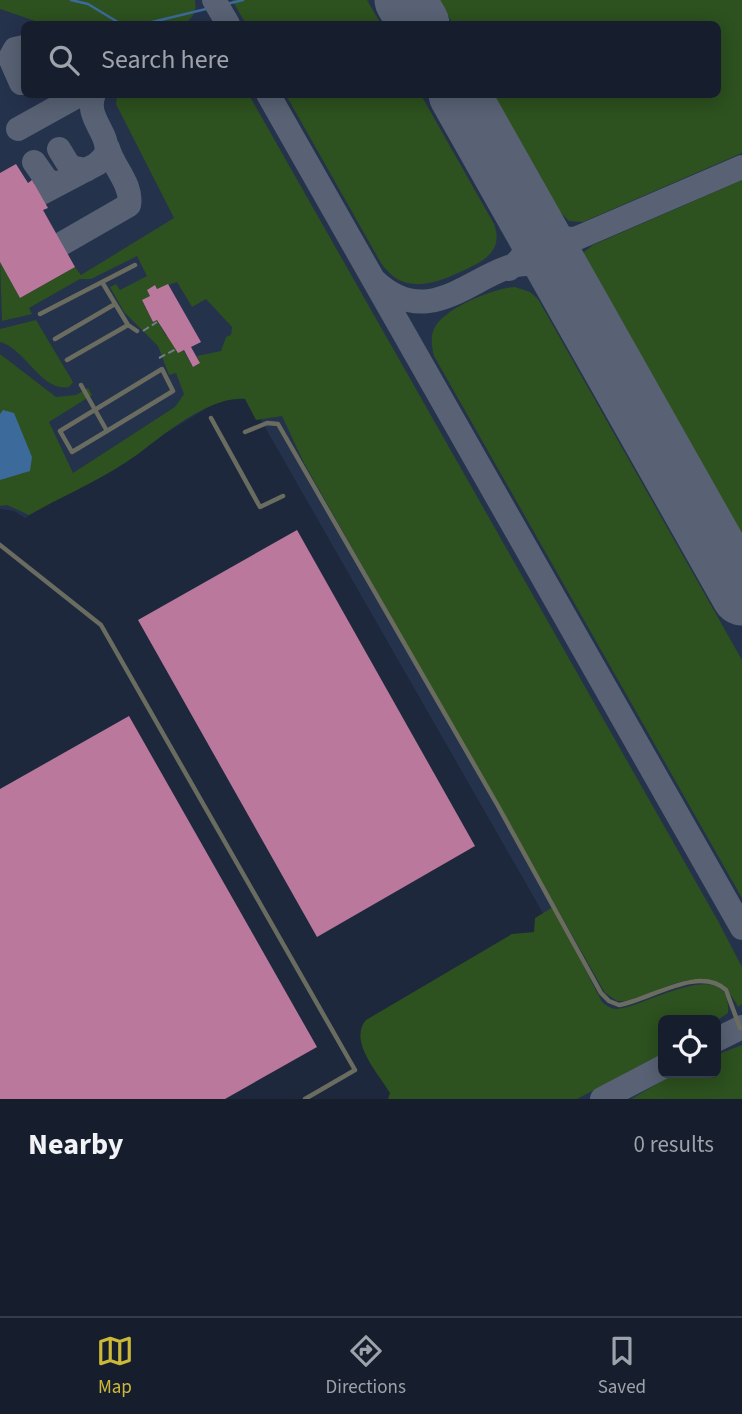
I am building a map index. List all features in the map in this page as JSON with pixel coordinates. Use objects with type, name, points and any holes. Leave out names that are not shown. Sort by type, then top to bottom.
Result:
[{"type":"lane","points":[[40,314],[135,265]]},
{"type":"lane","points":[[102,282],[128,325],[139,333]]},
{"type":"lane","points":[[55,339],[115,304]]},
{"type":"lane","points":[[67,360],[128,325]]},
{"type":"lane","points":[[162,369],[173,391],[107,431],[72,452],[60,431],[162,369]]},
{"type":"lane","points":[[81,385],[107,431]]},
{"type":"lane","points":[[211,418],[260,507],[283,496]]},
{"type":"lane","points":[[245,432],[267,423],[278,424],[498,806],[601,993],[609,1002],[619,1005],[693,982],[710,982],[726,990],[740,1028]]},
{"type":"lane","points":[[0,545],[101,625],[355,1070],[305,1099]]},
{"type":"path","points":[[139,333],[157,322]]},
{"type":"path","points":[[159,358],[176,349]]},
{"type":"shaded area","points":[[0,0],[742,0],[742,1099],[478,1099],[592,999],[242,387],[25,518],[14,511],[0,509]]},
{"type":"green space","points":[[0,0],[195,0],[195,11],[187,21],[35,21],[0,9]]},
{"type":"green space","points":[[232,0],[367,0],[379,21],[244,21]]},
{"type":"green space","points":[[439,0],[742,0],[742,153],[583,222],[569,221],[557,209],[494,98],[721,98],[721,21],[451,21]]},
{"type":"green space","points":[[117,98],[251,98],[718,921],[742,967],[742,1004],[738,1007],[727,991],[715,982],[702,979],[688,980],[625,1001],[617,1001],[605,993],[304,463],[282,416],[256,420],[245,399],[217,404],[188,418],[112,471],[29,515],[7,505],[0,506],[0,354],[56,397],[76,395],[88,388],[92,395],[49,422],[73,473],[175,407],[184,394],[176,373],[169,375],[158,346],[124,312],[110,287],[116,284],[120,290],[147,276],[137,256],[91,279],[80,279],[29,308],[32,314],[2,321],[0,262],[20,298],[75,267],[81,275],[174,218],[116,104]],"holes":[[[177,282],[192,307],[206,299],[232,327],[231,335],[226,337],[221,351],[197,356],[200,363],[193,367],[173,333],[166,336],[159,323],[161,318],[153,322],[142,301],[150,296],[147,290],[155,285],[157,289]]]},
{"type":"green space","points":[[288,98],[423,98],[494,224],[497,234],[493,250],[482,261],[437,281],[407,283],[389,273]]},
{"type":"green space","points":[[742,180],[742,534],[583,253],[593,245]]},
{"type":"green space","points":[[515,287],[530,292],[538,299],[742,660],[742,898],[434,356],[433,332],[447,314],[482,295]]},
{"type":"green space","points":[[36,320],[73,382],[69,387],[50,383],[18,353],[0,342],[0,329]]},
{"type":"green space","points":[[553,907],[602,1002],[607,1006],[617,1009],[629,1007],[701,984],[716,986],[725,995],[728,1013],[721,1018],[721,1015],[658,1015],[658,1057],[577,1099],[388,1099],[390,1093],[372,1067],[360,1037],[366,1020],[512,934],[534,932],[535,918]]},
{"type":"green space","points":[[742,1045],[742,1099],[631,1099],[667,1078],[721,1078],[721,1053]]},
{"type":"water","points":[[3,410],[14,413],[32,457],[30,471],[0,480],[0,414]]},
{"type":"building","points":[[16,164],[28,183],[32,180],[48,208],[43,210],[75,267],[20,298],[0,262],[0,173]]},
{"type":"building","points":[[168,284],[201,342],[191,347],[200,363],[193,367],[184,350],[178,353],[157,320],[153,322],[142,300],[150,296],[147,290],[155,285],[157,289]]},
{"type":"building","points":[[297,530],[475,846],[317,937],[138,620]]},
{"type":"building","points":[[129,716],[317,1047],[225,1099],[0,1099],[0,789]]},
{"type":"waterway","points":[[71,0],[88,4],[116,21]]},
{"type":"waterway","points":[[156,21],[243,0]]},
{"type":"taxiway","points":[[214,0],[226,21]]},
{"type":"taxiway","points":[[21,48],[15,49],[10,58],[21,83]]},
{"type":"taxiway","points":[[18,129],[74,98]]},
{"type":"taxiway","points":[[40,194],[97,164],[106,155],[105,140],[92,111],[93,98]]},
{"type":"taxiway","points":[[270,98],[742,928]]},
{"type":"taxiway","points":[[63,243],[129,205],[128,190],[108,148]]},
{"type":"taxiway","points":[[59,149],[70,167],[86,170]]},
{"type":"taxiway","points":[[34,162],[48,182],[60,183]]},
{"type":"taxiway","points":[[532,222],[554,238],[575,239],[742,167]]},
{"type":"taxiway","points":[[509,269],[522,256],[528,241],[522,207]]},
{"type":"taxiway","points":[[375,281],[399,297],[422,302],[444,298],[505,268],[526,264],[550,270],[572,295]]},
{"type":"taxiway","points":[[721,1038],[742,1027]]},
{"type":"taxiway","points":[[602,1099],[658,1070]]},
{"type":"runway","points":[[405,0],[417,21]]},
{"type":"runway","points":[[461,98],[742,595]]}]
